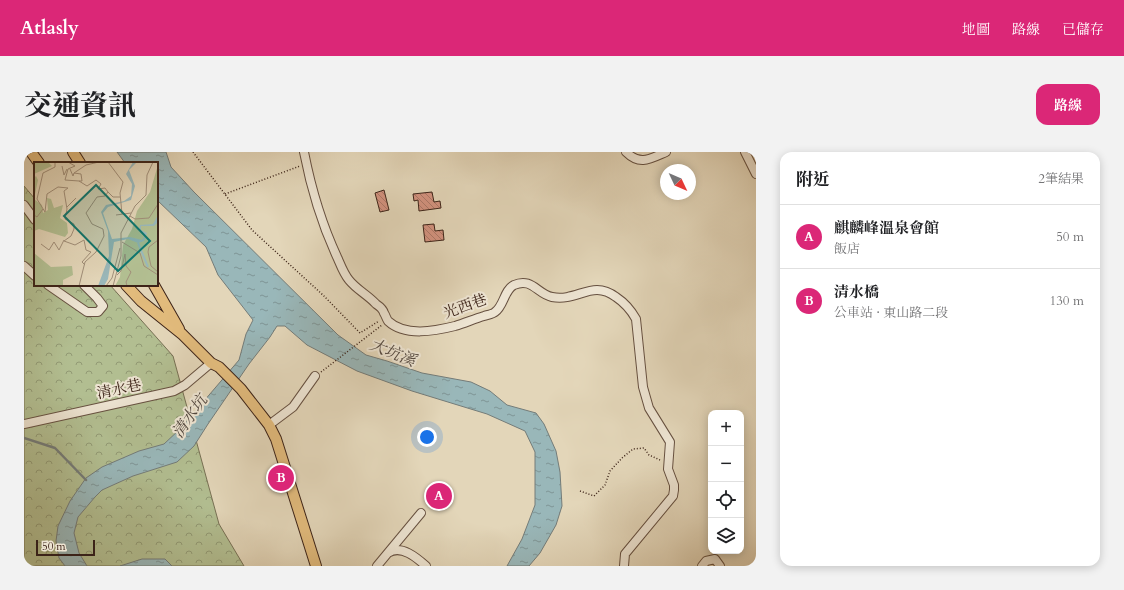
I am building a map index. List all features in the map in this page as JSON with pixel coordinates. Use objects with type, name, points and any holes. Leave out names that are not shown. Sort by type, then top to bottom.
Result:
[{"type":"main road","points":[[31,152],[38,162]]},
{"type":"main road","points":[[73,152],[79,162]]},
{"type":"main road","points":[[127,286],[141,300],[182,334],[241,390],[269,425],[276,439],[316,566]]},
{"type":"main road","points":[[155,286],[182,334]]},
{"type":"lane","name":"光西巷","points":[[304,152],[318,207],[333,249],[348,279],[354,286],[384,311],[387,319],[394,324],[409,330],[441,330],[495,312],[513,286],[521,283],[533,285],[545,294],[560,298],[575,296],[592,289],[606,290],[622,301],[632,311],[636,319],[643,387],[649,408],[670,442],[668,469],[674,485],[674,490],[673,496],[625,554],[624,566]]},
{"type":"lane","points":[[626,152],[638,160],[648,160],[666,152]]},
{"type":"lane","points":[[745,152],[756,174]]},
{"type":"lane","points":[[24,205],[34,219]]},
{"type":"lane","points":[[24,266],[34,275]]},
{"type":"lane","points":[[49,286],[87,312],[98,312],[103,306],[85,286]]},
{"type":"lane","name":"清水巷","points":[[24,424],[174,391],[215,365]]},
{"type":"lane","points":[[269,425],[294,407],[316,376]]},
{"type":"lane","points":[[376,566],[421,513]]},
{"type":"lane","points":[[386,555],[391,551],[396,550],[404,552],[413,555],[426,566]]},
{"type":"lane","points":[[702,566],[706,560],[715,559],[720,566]]},
{"type":"path","points":[[193,152],[252,230],[324,296],[360,333],[387,319]]},
{"type":"path","points":[[225,194],[306,164]]},
{"type":"path","points":[[316,376],[387,319]]},
{"type":"path","points":[[580,491],[594,496],[604,485],[610,471],[633,449],[644,448],[649,455],[656,459],[668,462]]},
{"type":"green space","points":[[24,186],[34,198],[34,286],[111,286],[173,356],[219,524],[244,566],[24,566]]},
{"type":"water","points":[[117,152],[166,152],[171,167],[194,192],[338,335],[366,355],[422,373],[471,382],[490,391],[507,405],[536,413],[544,424],[556,451],[560,472],[562,506],[556,525],[540,553],[529,566],[507,566],[522,539],[535,505],[535,452],[525,431],[487,414],[412,391],[357,371],[307,345],[285,326],[277,326],[249,364],[194,446],[177,462],[133,476],[102,490],[95,497],[78,517],[74,533],[79,553],[87,566],[65,566],[59,558],[56,541],[58,526],[70,501],[86,478],[102,467],[139,451],[164,444],[180,429],[239,360],[246,334],[253,320],[218,275],[206,247],[158,201],[158,162],[124,162]]},
{"type":"water","points":[[142,559],[165,559],[172,566],[120,566]]},
{"type":"building","points":[[384,190],[389,210],[380,212],[375,193]]},
{"type":"building","points":[[432,192],[434,202],[440,201],[441,208],[419,211],[418,200],[414,201],[413,194]]},
{"type":"building","points":[[434,224],[435,231],[443,230],[444,240],[425,242],[423,225]]},
{"type":"waterway","points":[[24,438],[55,448],[86,480]]},
{"type":"place","name":"清水橋","points":[[281,478]]},
{"type":"place","name":"麒麟峰溫泉會館","points":[[439,496]]},
{"type":"water label","name":"大坑溪","points":[[393,352]]},
{"type":"water label","name":"清水坑","points":[[189,416]]}]
